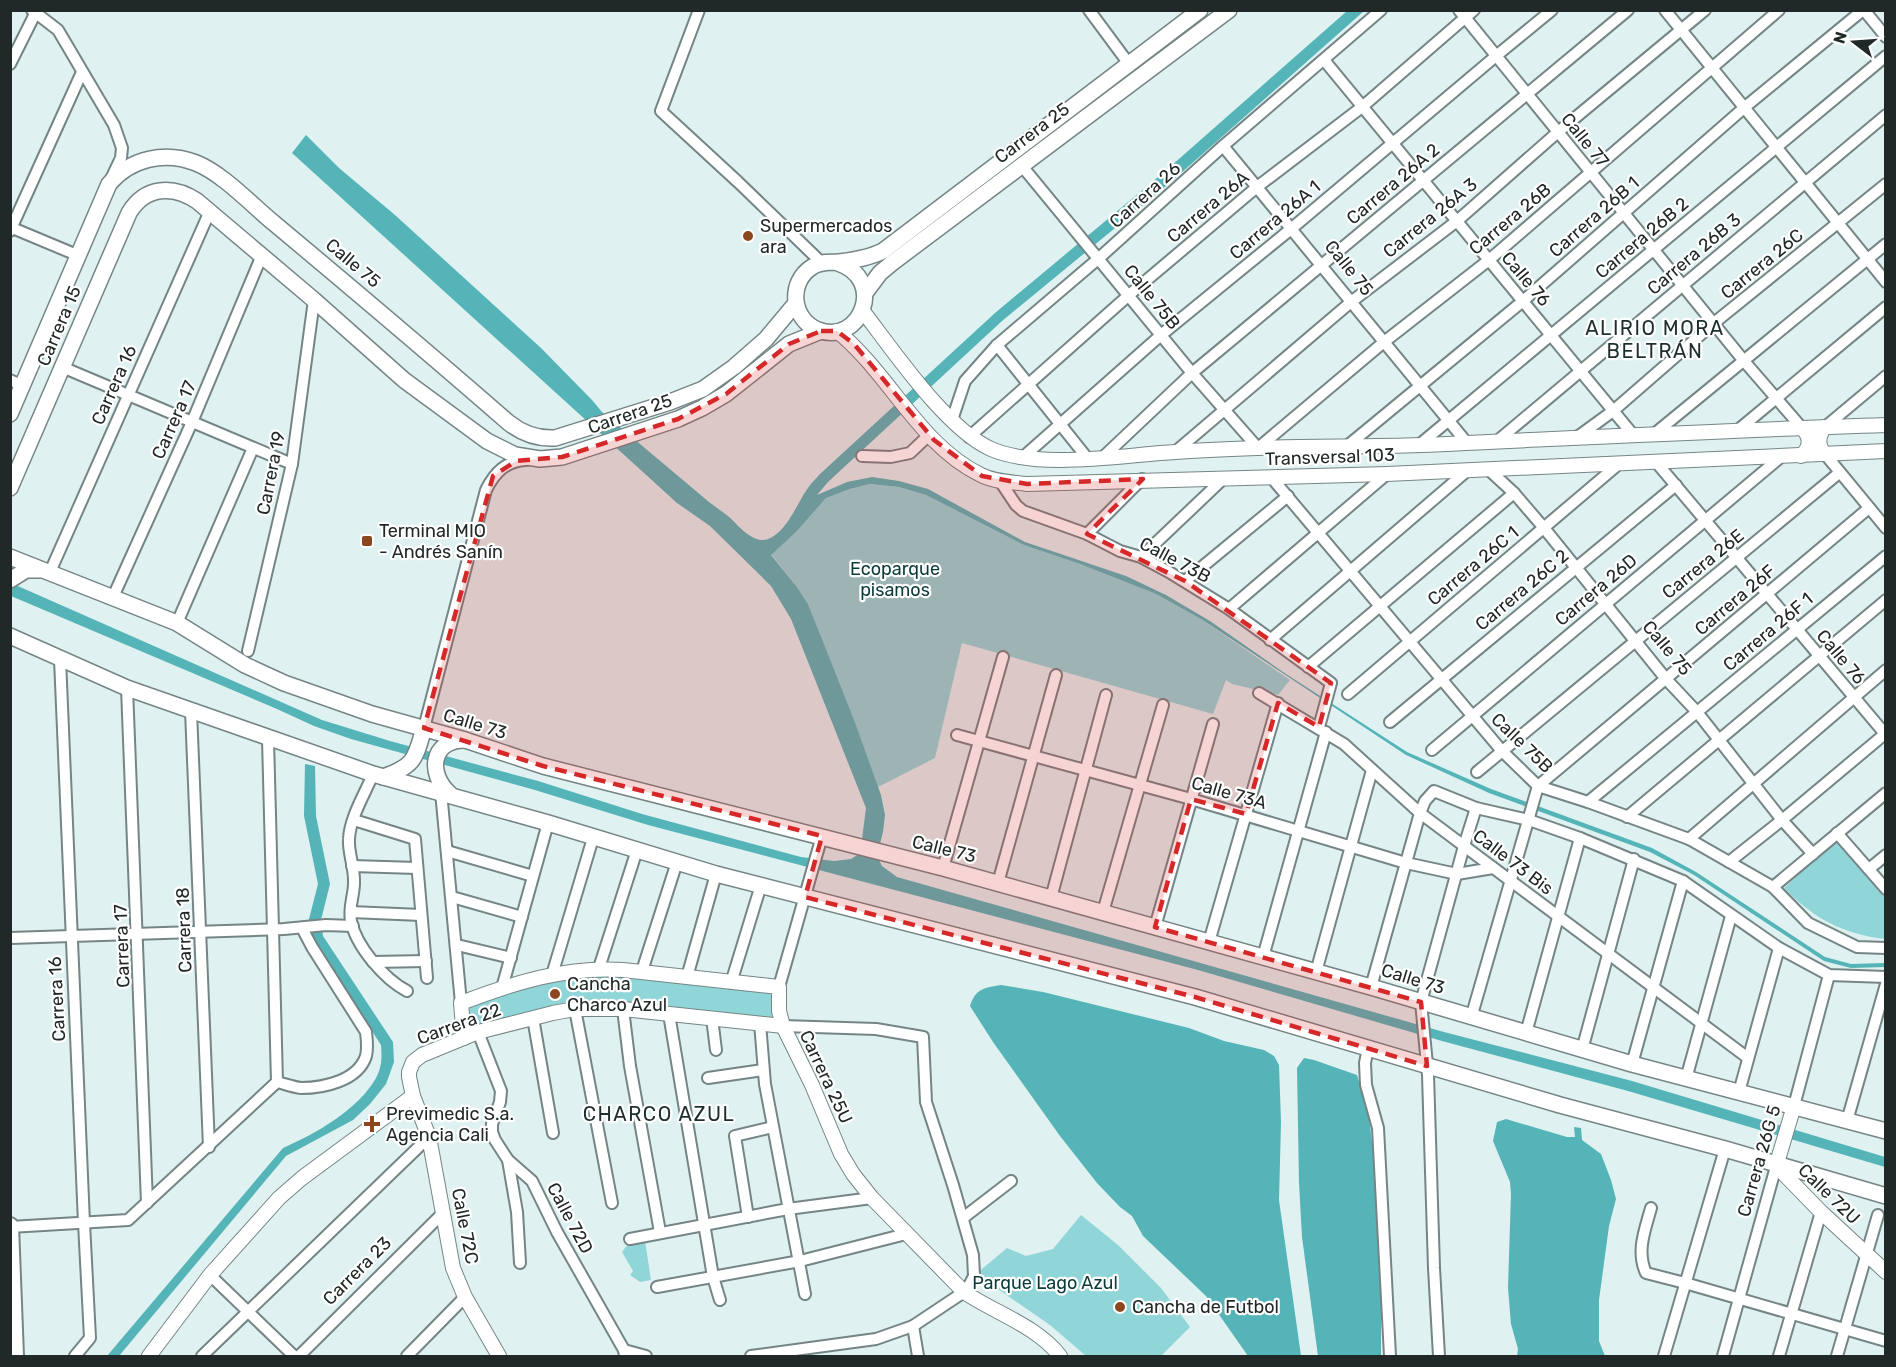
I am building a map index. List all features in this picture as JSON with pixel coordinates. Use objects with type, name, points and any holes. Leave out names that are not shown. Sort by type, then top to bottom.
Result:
[{"type":"main road","name":"Carrera 25","points":[[519,431],[536,437],[555,438],[670,402],[703,389],[734,367],[773,333],[796,303],[796,290],[801,277],[810,268],[822,263],[838,262],[883,251],[1200,10]]},
{"type":"main road","name":"Carrera 25","points":[[862,310],[865,293],[880,273],[892,263],[1228,10]]},
{"type":"main road","name":"Calle 75","points":[[147,159],[175,158],[194,162],[211,170],[519,431]]},
{"type":"main road","name":"Carrera 15","points":[[10,414],[16,383],[109,184],[124,169],[147,159]]},
{"type":"main road","name":"Carrera 15","points":[[10,488],[129,213],[140,199],[156,191],[180,192],[210,211]]},
{"type":"main road","points":[[210,211],[314,300]]},
{"type":"main road","points":[[838,262],[856,274],[865,293]]},
{"type":"main road","name":"Carrera 25","points":[[314,300],[404,380],[487,441],[515,455],[540,459],[562,457],[678,419],[726,394],[789,344],[821,331],[837,331]]},
{"type":"main road","points":[[796,303],[804,320],[821,331]]},
{"type":"main road","points":[[837,331],[853,324],[862,310]]},
{"type":"main road","name":"Calle 73","points":[[12,557],[177,623],[244,665],[284,683],[372,714],[422,736],[458,741],[820,842],[849,843],[943,868],[1371,987],[1422,1008],[1471,1018],[1739,1092],[1793,1110],[1847,1120],[1886,1131]]},
{"type":"main road","points":[[10,580],[21,572],[33,569],[50,572]]},
{"type":"main road","points":[[14,635],[60,659],[127,688],[267,739],[594,838],[716,874],[806,893],[1195,997],[1368,1048],[1426,1058],[1615,1121],[1725,1149],[1778,1159],[1886,1196]]},
{"type":"main road","points":[[384,774],[406,768],[422,736]]},
{"type":"main road","points":[[444,791],[435,776],[435,766],[442,747],[458,741]]},
{"type":"main road","points":[[11,1227],[15,1356]]},
{"type":"street","points":[[699,10],[661,111],[822,263]]},
{"type":"street","points":[[1089,10],[1129,64]]},
{"type":"street","name":"Carrera 26","points":[[952,420],[965,381],[997,345],[1381,10]]},
{"type":"street","name":"Carrera 26A","points":[[969,437],[1129,295],[1257,187],[1362,107],[1462,14],[1474,10]]},
{"type":"street","name":"Carrera 26A 1","points":[[1022,458],[1161,335],[1292,229],[1552,10]]},
{"type":"street","name":"Carrera 26A 2","points":[[1094,459],[1192,373],[1628,10]]},
{"type":"street","points":[[1665,10],[1886,282]]},
{"type":"street","name":"Carrera 26A 3","points":[[1175,452],[1351,302],[1457,221],[1558,132],[1705,10]]},
{"type":"street","name":"Carrera 26B","points":[[1258,448],[1384,342],[1489,260],[1779,10]]},
{"type":"street","points":[[1864,10],[1886,37]]},
{"type":"street","name":"Carrera 26B 1","points":[[1346,447],[1523,301],[1745,107],[1864,10]]},
{"type":"street","points":[[10,64],[34,11],[58,30],[119,137],[122,148],[121,158],[109,184]]},
{"type":"street","name":"Calle 77","points":[[1462,14],[1744,361],[1802,428]]},
{"type":"street","name":"Carrera 26B 2","points":[[1419,445],[1886,56]]},
{"type":"street","name":"Calle 76","points":[[1324,60],[1634,436]]},
{"type":"street","points":[[77,255],[11,229],[82,72]]},
{"type":"street","name":"Carrera 26B 3","points":[[1496,442],[1886,115]]},
{"type":"street","name":"Calle 75","points":[[1223,147],[1467,443]]},
{"type":"street","name":"Calle 75B","points":[[1022,166],[1192,373],[1258,448]]},
{"type":"street","name":"Carrera 26C","points":[[1576,438],[1613,411],[1714,324],[1886,184]]},
{"type":"street","name":"Carrera 16","points":[[50,572],[210,211]]},
{"type":"street","points":[[1653,436],[1886,244]]},
{"type":"street","name":"Carrera 17","points":[[113,597],[192,422],[262,255]]},
{"type":"street","name":"Carrera 19","points":[[248,651],[292,464],[314,300]]},
{"type":"street","points":[[1738,430],[1886,307]]},
{"type":"street","name":"Transversal 103","points":[[862,310],[929,394],[969,437],[993,450],[1022,458],[1094,459],[1258,448],[1419,445],[1886,425]]},
{"type":"street","name":"Transversal 103","points":[[837,331],[854,344],[879,372],[929,435],[960,463],[982,476],[1000,481],[1027,484],[1386,474],[1886,452]]},
{"type":"street","points":[[997,345],[1094,459]]},
{"type":"street","points":[[62,367],[292,464]]},
{"type":"street","points":[[1886,376],[1825,427],[1819,438],[1821,450],[1886,528]]},
{"type":"street","points":[[1801,456],[1809,444],[1808,435],[1802,428]]},
{"type":"street","points":[[862,456],[891,457],[910,453],[929,435]]},
{"type":"street","points":[[177,623],[253,448]]},
{"type":"street","name":"Carrera 26D","points":[[1432,750],[1782,456]]},
{"type":"street","points":[[1120,457],[1114,461],[1111,468],[1114,476],[1121,480]]},
{"type":"street","points":[[422,736],[486,490],[493,476],[504,466],[516,461],[540,459]]},
{"type":"street","name":"Calle 76","points":[[1656,462],[1885,734]]},
{"type":"street","name":"Carrera 26C 1","points":[[1348,694],[1620,464]]},
{"type":"street","name":"Calle 75","points":[[1488,469],[1514,493],[1544,528],[1666,679],[1697,712],[1782,820],[1813,854]]},
{"type":"street","points":[[1270,640],[1468,470]]},
{"type":"street","name":"Carrera 26E","points":[[1477,772],[1635,639],[1839,473]]},
{"type":"street","points":[[1229,609],[1386,474]]},
{"type":"street","name":"Calle 75B","points":[[1271,477],[1537,791],[1588,802],[1689,839],[1773,887],[1808,923],[1857,947],[1886,948]]},
{"type":"street","points":[[1141,557],[1224,478]]},
{"type":"street","points":[[1087,534],[1143,479]]},
{"type":"street","name":"Calle 73B","points":[[1000,481],[1016,505],[1023,511],[1087,534],[1120,551],[1141,557],[1185,581],[1229,609],[1331,683],[1323,730]]},
{"type":"street","name":"Carrera 26C 2","points":[[1389,722],[1676,485]]},
{"type":"street","points":[[1308,668],[1514,493]]},
{"type":"street","points":[[1185,581],[1288,496]]},
{"type":"street","name":"Carrera 26F","points":[[1537,791],[1869,508]]},
{"type":"street","name":"Carrera 26F 1","points":[[1588,802],[1886,556]]},
{"type":"street","points":[[1627,817],[1886,600]]},
{"type":"street","points":[[943,868],[1003,657]]},
{"type":"street","name":"Carrera 16","points":[[60,659],[90,1338],[75,1356]]},
{"type":"street","points":[[1689,839],[1886,670]]},
{"type":"street","points":[[998,883],[1056,675]]},
{"type":"street","name":"Carrera 17","points":[[127,688],[147,1203]]},
{"type":"street","name":"Calle 73 Bis","points":[[1259,693],[1344,744],[1420,813],[1748,1058]]},
{"type":"street","points":[[1051,898],[1106,695]]},
{"type":"street","points":[[1209,942],[1278,703]]},
{"type":"street","points":[[1102,912],[1163,705]]},
{"type":"street","name":"Carrera 18","points":[[191,711],[209,1147]]},
{"type":"street","points":[[1155,927],[1213,723]]},
{"type":"street","points":[[1263,957],[1299,831],[1323,730]]},
{"type":"street","points":[[1729,862],[1885,734]]},
{"type":"street","name":"Calle 73A","points":[[957,735],[1246,814],[1406,863],[1457,874],[1493,868]]},
{"type":"street","points":[[11,1227],[128,1220],[277,1082],[267,739]]},
{"type":"street","points":[[1316,972],[1372,770]]},
{"type":"street","points":[[384,774],[354,819],[349,839],[354,882],[351,912],[358,938],[373,962],[388,979],[407,991]]},
{"type":"street","points":[[444,791],[447,851],[464,1038]]},
{"type":"street","points":[[1371,987],[1420,813],[1425,801],[1434,791],[1476,808],[1529,818],[1634,859],[1683,881],[1779,948],[1829,975],[1886,977]]},
{"type":"street","points":[[1471,1018],[1537,791]]},
{"type":"street","points":[[1773,887],[1886,793]]},
{"type":"street","points":[[1439,1356],[1422,1008],[1476,808]]},
{"type":"street","points":[[354,819],[414,839],[427,978]]},
{"type":"street","points":[[502,988],[548,823]]},
{"type":"street","points":[[1837,833],[1886,889]]},
{"type":"street","points":[[552,975],[594,838]]},
{"type":"street","points":[[1526,1034],[1580,838]]},
{"type":"street","name":"Carrera 25U","points":[[820,842],[779,987],[779,1011],[783,1026],[812,1085],[841,1154],[852,1174],[872,1198],[964,1292],[1031,1330],[1060,1356]]},
{"type":"street","points":[[599,968],[637,850]]},
{"type":"street","points":[[447,851],[533,876]]},
{"type":"street","points":[[1869,869],[1886,855]]},
{"type":"street","points":[[1582,1050],[1634,859]]},
{"type":"street","points":[[642,971],[677,862]]},
{"type":"street","points":[[352,866],[417,868]]},
{"type":"street","points":[[687,977],[716,874]]},
{"type":"street","points":[[1632,1064],[1683,881]]},
{"type":"street","points":[[731,983],[761,885]]},
{"type":"street","points":[[452,897],[522,917]]},
{"type":"street","points":[[351,912],[421,915]]},
{"type":"street","points":[[1686,1079],[1731,916]]},
{"type":"street","points":[[10,938],[304,928],[326,925],[353,926]]},
{"type":"street","points":[[277,1082],[298,1088],[325,1086],[346,1077],[358,1068],[365,1058],[368,1046],[366,1032],[312,947],[304,928]]},
{"type":"street","points":[[457,945],[510,958]]},
{"type":"street","points":[[1739,1092],[1779,948]]},
{"type":"street","points":[[373,962],[426,962]]},
{"type":"street","name":"Carrera 22","points":[[461,1003],[502,988],[552,975],[599,968],[779,987]]},
{"type":"street","name":"Carrera 26G 5","points":[[1723,1356],[1829,975]]},
{"type":"street","points":[[1847,1120],[1886,984]]},
{"type":"street","points":[[576,1009],[612,1203]]},
{"type":"street","name":"Carrera 22","points":[[414,1096],[409,1072],[413,1062],[422,1055],[478,1032],[576,1009],[623,1009],[783,1026]]},
{"type":"street","points":[[623,1009],[630,1066],[660,1232]]},
{"type":"street","points":[[669,1014],[713,1277],[720,1300]]},
{"type":"street","points":[[532,1018],[553,1132]]},
{"type":"street","points":[[712,1018],[716,1050]]},
{"type":"street","points":[[760,1023],[763,1070],[805,1294]]},
{"type":"street","points":[[751,1356],[876,1339],[913,1326],[964,1292],[974,1276],[973,1255],[963,1218],[926,1102],[923,1037],[876,1029],[783,1026]]},
{"type":"street","name":"Calle 72D","points":[[478,1032],[501,1091],[492,1132],[508,1160],[532,1181],[557,1232],[625,1353]]},
{"type":"street","points":[[1368,1048],[1365,1063],[1366,1085],[1378,1128],[1390,1356]]},
{"type":"street","points":[[708,1078],[763,1070]]},
{"type":"street","points":[[149,1356],[210,1275],[279,1198],[302,1178],[414,1096]]},
{"type":"street","name":"Calle 72C","points":[[414,1096],[429,1137],[453,1268],[465,1297],[499,1356]]},
{"type":"street","points":[[748,1217],[735,1136],[773,1127]]},
{"type":"street","points":[[202,1356],[429,1137]]},
{"type":"street","points":[[1664,1356],[1725,1149]]},
{"type":"street","name":"Calle 72U","points":[[1778,1159],[1782,1172],[1821,1212],[1886,1272]]},
{"type":"street","points":[[508,1160],[516,1212],[520,1263]]},
{"type":"street","points":[[963,1218],[1011,1181]]},
{"type":"street","points":[[630,1239],[788,1209],[872,1198]]},
{"type":"street","points":[[1652,1208],[1641,1250],[1642,1264],[1646,1273],[1886,1341]]},
{"type":"street","points":[[1779,1356],[1821,1212]]},
{"type":"street","name":"Carrera 23","points":[[299,1356],[443,1213]]},
{"type":"street","points":[[1837,1356],[1878,1215]]},
{"type":"street","points":[[657,1287],[800,1261],[906,1234]]},
{"type":"street","points":[[210,1275],[294,1356]]},
{"type":"street","points":[[407,1356],[465,1297]]},
{"type":"street","points":[[913,1326],[918,1356]]},
{"type":"street","points":[[625,1353],[646,1356]]},
{"type":"highlighted area","points":[[821,331],[837,331],[854,344],[934,440],[982,476],[1027,484],[1143,479],[1087,534],[1185,581],[1331,683],[1319,727],[1278,703],[1246,814],[1191,799],[1155,927],[1421,1002],[1427,1066],[1195,997],[805,897],[822,836],[543,766],[424,728],[493,476],[516,461],[562,457],[678,419],[726,394],[789,344]]},
{"type":"green space","name":"Ecoparque pisamos","points":[[870,484],[899,487],[926,495],[1024,545],[1156,594],[1201,619],[1290,680],[1278,695],[1232,684],[1226,680],[1213,714],[962,643],[935,758],[878,787],[808,604],[771,554],[797,531],[826,498]]},
{"type":"green space","points":[[1835,841],[1885,897],[1885,939],[1842,929],[1830,923],[1795,899],[1784,888]]},
{"type":"green space","points":[[598,973],[774,992],[775,1020],[575,1003],[531,1011],[470,1031],[467,1007],[532,987]]},
{"type":"green space","name":"Parque Lago Azul","points":[[1081,1215],[1118,1245],[1161,1288],[1190,1327],[1161,1356],[1086,1356],[1050,1325],[976,1274],[1007,1248],[1026,1256],[1053,1249]]},
{"type":"green space","points":[[645,1241],[651,1280],[640,1282],[630,1275],[633,1271],[622,1252],[628,1244]]},
{"type":"shaded area","points":[[1347,11],[1364,11],[1171,182],[1002,321],[828,482],[817,495],[847,482],[872,477],[899,481],[928,489],[1025,542],[1126,576],[1166,595],[1210,621],[1283,672],[1407,752],[1491,789],[1652,848],[1696,872],[1825,957],[1851,964],[1885,963],[1885,967],[1851,968],[1824,961],[1694,875],[1650,852],[1489,793],[1406,755],[1201,619],[1156,594],[1024,545],[926,495],[899,487],[870,484],[826,498],[797,531],[771,555],[808,604],[881,795],[885,815],[877,856],[882,866],[897,877],[1444,1032],[1632,1081],[1885,1157],[1885,1167],[1628,1091],[1442,1041],[1198,970],[648,825],[535,790],[351,739],[314,726],[11,596],[11,583],[322,720],[538,781],[642,814],[801,857],[834,861],[851,859],[859,854],[866,808],[791,619],[771,586],[710,526],[677,503],[292,153],[306,135],[339,168],[395,215],[541,348],[602,412],[746,533],[759,540],[769,539],[785,525],[809,486],[820,474],[995,313],[1163,173]]},
{"type":"shaded area","points":[[305,764],[315,766],[316,816],[330,884],[321,920],[323,936],[393,1042],[394,1062],[386,1084],[370,1104],[353,1120],[286,1156],[119,1356],[107,1356],[283,1148],[322,1128],[347,1111],[368,1090],[379,1070],[381,1045],[312,939],[309,919],[318,884],[304,816]]},
{"type":"shaded area","points":[[1001,985],[1043,992],[1189,1028],[1224,1041],[1264,1050],[1274,1056],[1279,1065],[1281,1122],[1279,1200],[1301,1356],[1248,1356],[1206,1296],[1143,1236],[1132,1216],[1097,1183],[1060,1136],[970,1006],[978,992]]},
{"type":"shaded area","points":[[1304,1058],[1357,1075],[1369,1117],[1381,1242],[1381,1356],[1318,1356],[1302,1237],[1299,1183],[1297,1068]]},
{"type":"shaded area","points":[[1506,1119],[1567,1137],[1575,1137],[1574,1127],[1581,1128],[1582,1140],[1601,1154],[1616,1199],[1609,1226],[1599,1300],[1599,1341],[1605,1356],[1517,1356],[1518,1349],[1511,1324],[1508,1288],[1510,1182],[1493,1141],[1497,1122]]},
{"type":"place","name":"Supermercados ara","points":[[748,236]]},
{"type":"place","name":"Terminal MIO - Andrés Sanín","points":[[367,541]]},
{"type":"place","name":"Cancha Charco Azul","points":[[555,994]]},
{"type":"place","name":"Previmedic S.a. Agencia Cali","points":[[372,1124]]},
{"type":"place","name":"Cancha de Futbol","points":[[1120,1307]]},
{"type":"district","name":"ALIRIO MORA BELTRÁN","points":[[1655,340]]},
{"type":"district","name":"CHARCO AZUL","points":[[659,1114]]}]
